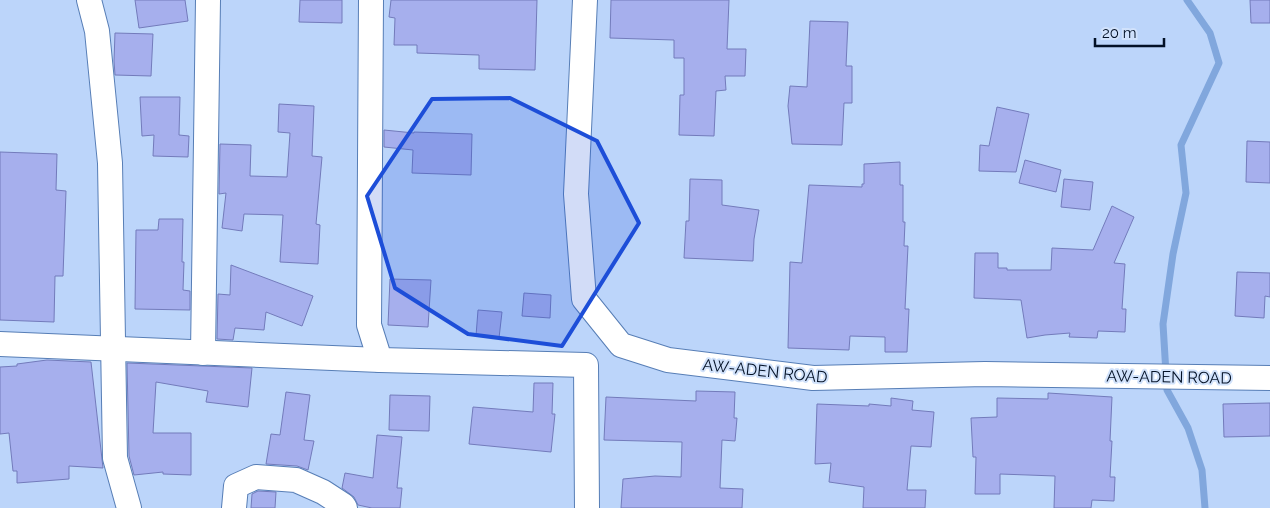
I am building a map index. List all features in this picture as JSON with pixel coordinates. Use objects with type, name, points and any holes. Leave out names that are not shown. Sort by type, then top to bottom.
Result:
[{"type":"street","points":[[90,0],[97,31],[110,163],[115,458],[130,508]]},
{"type":"street","points":[[202,353],[208,0]]},
{"type":"street","points":[[371,0],[369,325],[380,360]]},
{"type":"street","name":"AW-ADEN ROAD","points":[[585,0],[576,194],[584,299],[621,345],[668,360],[813,378],[985,374],[1270,378]]},
{"type":"street","points":[[0,344],[415,362],[586,365],[586,508]]},
{"type":"street","points":[[234,508],[236,486],[256,477],[296,480],[323,492],[345,508]]},
{"type":"highlighted area","points":[[510,98],[597,141],[639,223],[562,346],[468,334],[395,288],[367,196],[432,99]]},
{"type":"building","points":[[135,0],[185,0],[188,21],[139,28]]},
{"type":"building","points":[[300,0],[342,0],[342,23],[299,22]]},
{"type":"building","points":[[391,0],[537,0],[535,70],[479,69],[479,55],[417,53],[417,45],[394,45],[395,18],[389,17]]},
{"type":"building","points":[[611,0],[729,0],[727,49],[746,49],[745,76],[725,76],[726,90],[716,91],[714,136],[679,135],[680,95],[684,95],[684,58],[674,58],[674,40],[610,38]]},
{"type":"building","points":[[1250,0],[1270,0],[1270,23],[1251,23]]},
{"type":"building","points":[[810,21],[848,22],[846,66],[852,66],[852,103],[844,103],[842,145],[792,144],[788,106],[790,86],[807,87]]},
{"type":"building","points":[[115,33],[153,34],[151,76],[115,75]]},
{"type":"building","points":[[140,97],[180,97],[179,135],[189,136],[188,157],[153,156],[154,135],[142,136]]},
{"type":"building","points":[[279,104],[314,106],[312,156],[322,157],[316,224],[320,225],[318,264],[280,262],[283,215],[244,214],[242,231],[222,228],[226,193],[219,194],[220,144],[251,145],[250,176],[287,177],[290,133],[278,132]]},
{"type":"building","points":[[997,107],[1029,114],[1016,172],[979,171],[980,145],[989,146]]},
{"type":"building","points":[[384,130],[414,133],[472,134],[471,175],[412,173],[413,150],[384,147]]},
{"type":"building","points":[[1247,141],[1270,142],[1270,183],[1246,182]]},
{"type":"building","points":[[0,152],[57,154],[56,190],[66,191],[63,276],[55,276],[54,322],[0,320]]},
{"type":"building","points":[[1025,160],[1061,170],[1056,192],[1019,183]]},
{"type":"building","points":[[900,162],[900,185],[903,185],[903,222],[905,222],[904,246],[908,246],[905,309],[909,309],[907,352],[885,352],[885,337],[850,336],[849,350],[788,348],[790,262],[802,263],[809,185],[862,187],[862,184],[864,184],[864,164]]},
{"type":"building","points":[[690,179],[722,180],[722,205],[759,210],[754,239],[753,261],[684,258],[686,221],[689,221]]},
{"type":"building","points":[[1064,179],[1093,182],[1090,210],[1061,207]]},
{"type":"building","points":[[1112,206],[1134,217],[1114,263],[1125,264],[1122,309],[1126,309],[1125,332],[1098,331],[1097,338],[1069,337],[1070,333],[1027,338],[1021,300],[974,298],[975,253],[998,253],[998,268],[1007,268],[1007,270],[1051,270],[1052,248],[1093,250]]},
{"type":"building","points":[[159,219],[183,219],[183,290],[190,291],[190,310],[135,309],[136,230],[158,230]]},
{"type":"building","points":[[231,265],[313,296],[302,326],[266,312],[264,330],[235,328],[233,340],[217,339],[218,294],[230,295]]},
{"type":"building","points":[[1237,272],[1270,273],[1270,297],[1265,296],[1264,318],[1235,316]]},
{"type":"building","points":[[390,279],[431,280],[428,327],[388,325]]},
{"type":"building","points":[[524,293],[551,295],[550,318],[522,316]]},
{"type":"building","points":[[478,310],[502,312],[499,338],[476,336]]},
{"type":"building","points":[[47,360],[91,362],[103,468],[69,466],[69,479],[17,483],[17,471],[13,471],[9,433],[0,434],[0,367],[17,366],[17,364]]},
{"type":"building","points":[[127,363],[252,368],[248,407],[206,402],[208,391],[156,382],[153,433],[191,433],[191,475],[163,474],[163,472],[134,475],[129,456]]},
{"type":"building","points":[[534,383],[553,383],[552,414],[555,414],[551,452],[469,444],[473,407],[533,412]]},
{"type":"building","points":[[696,391],[735,392],[734,418],[737,418],[735,441],[722,440],[720,488],[743,489],[742,508],[621,508],[623,479],[655,476],[681,477],[682,442],[604,440],[606,397],[696,401]]},
{"type":"building","points":[[286,392],[310,395],[304,440],[314,441],[308,470],[297,466],[266,464],[271,434],[280,435]]},
{"type":"building","points":[[1048,393],[1112,397],[1110,477],[1115,477],[1114,501],[1092,500],[1091,508],[1054,508],[1055,476],[1000,474],[1000,494],[975,494],[976,457],[973,457],[971,418],[997,417],[997,398],[1048,399]]},
{"type":"building","points":[[390,395],[430,396],[429,431],[389,430]]},
{"type":"building","points":[[891,398],[913,401],[912,410],[934,412],[931,447],[911,446],[907,490],[926,490],[925,508],[863,508],[864,487],[829,482],[831,463],[815,464],[817,404],[891,406]]},
{"type":"building","points":[[1270,403],[1270,436],[1224,437],[1223,404]]},
{"type":"building","points":[[377,435],[402,437],[397,488],[402,488],[400,508],[372,508],[358,505],[354,497],[342,488],[345,473],[373,478]]},
{"type":"building","points":[[258,491],[276,492],[275,508],[251,508],[252,494]]},
{"type":"waterway","points":[[1187,0],[1210,33],[1219,63],[1181,145],[1186,193],[1173,254],[1163,324],[1167,390],[1188,428],[1202,470],[1205,508]]}]
